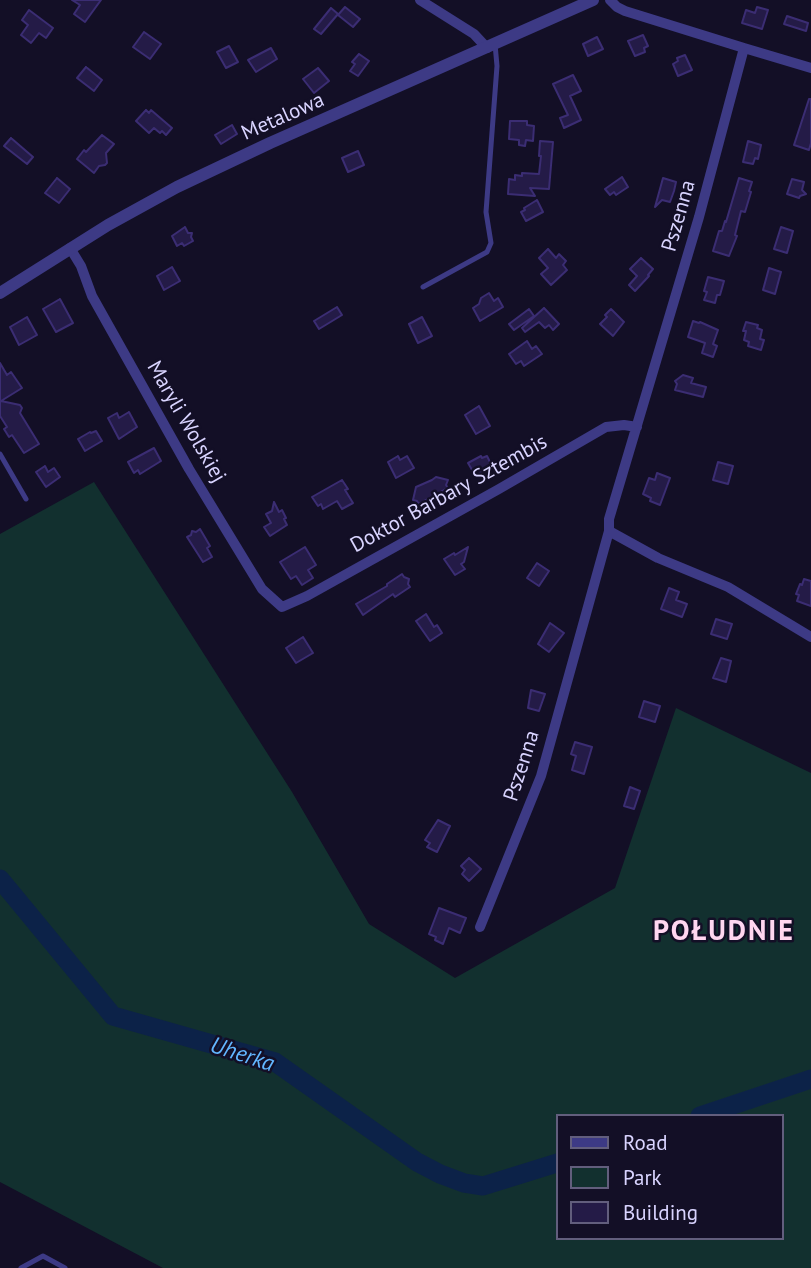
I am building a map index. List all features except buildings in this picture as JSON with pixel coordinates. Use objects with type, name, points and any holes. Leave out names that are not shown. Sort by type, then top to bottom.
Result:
[{"type":"street","points":[[420,0],[491,46]]},
{"type":"street","name":"Metalowa","points":[[0,293],[108,225],[177,187],[593,0]]},
{"type":"street","points":[[610,0],[625,11],[811,68]]},
{"type":"street","name":"Pszenna","points":[[480,927],[541,776],[609,531],[609,519],[699,217],[744,48]]},
{"type":"street","name":"Maryli Wolskiej","points":[[71,248],[92,296],[189,469],[262,589],[282,607]]},
{"type":"street","name":"Doktor Barbary Sztembis","points":[[282,607],[510,483],[606,427],[637,427]]},
{"type":"street","points":[[609,531],[658,558],[728,587],[811,637]]},
{"type":"lane","points":[[423,287],[487,252],[491,243],[486,212],[497,65],[491,46]]},
{"type":"lane","points":[[0,454],[26,499]]},
{"type":"lane","points":[[21,1268],[43,1256],[65,1268]]},
{"type":"green space","points":[[94,482],[292,792],[369,924],[455,978],[615,888],[676,708],[811,773],[811,1268],[163,1268],[0,1182],[0,534]]},
{"type":"waterway","name":"Uherka","points":[[0,879],[113,1016],[275,1062],[417,1162],[464,1183],[483,1186],[556,1163]]},
{"type":"waterway","name":"Uherka","points":[[706,1114],[811,1079]]},
{"type":"district","name":"POŁUDNIE","points":[[724,932]]}]
